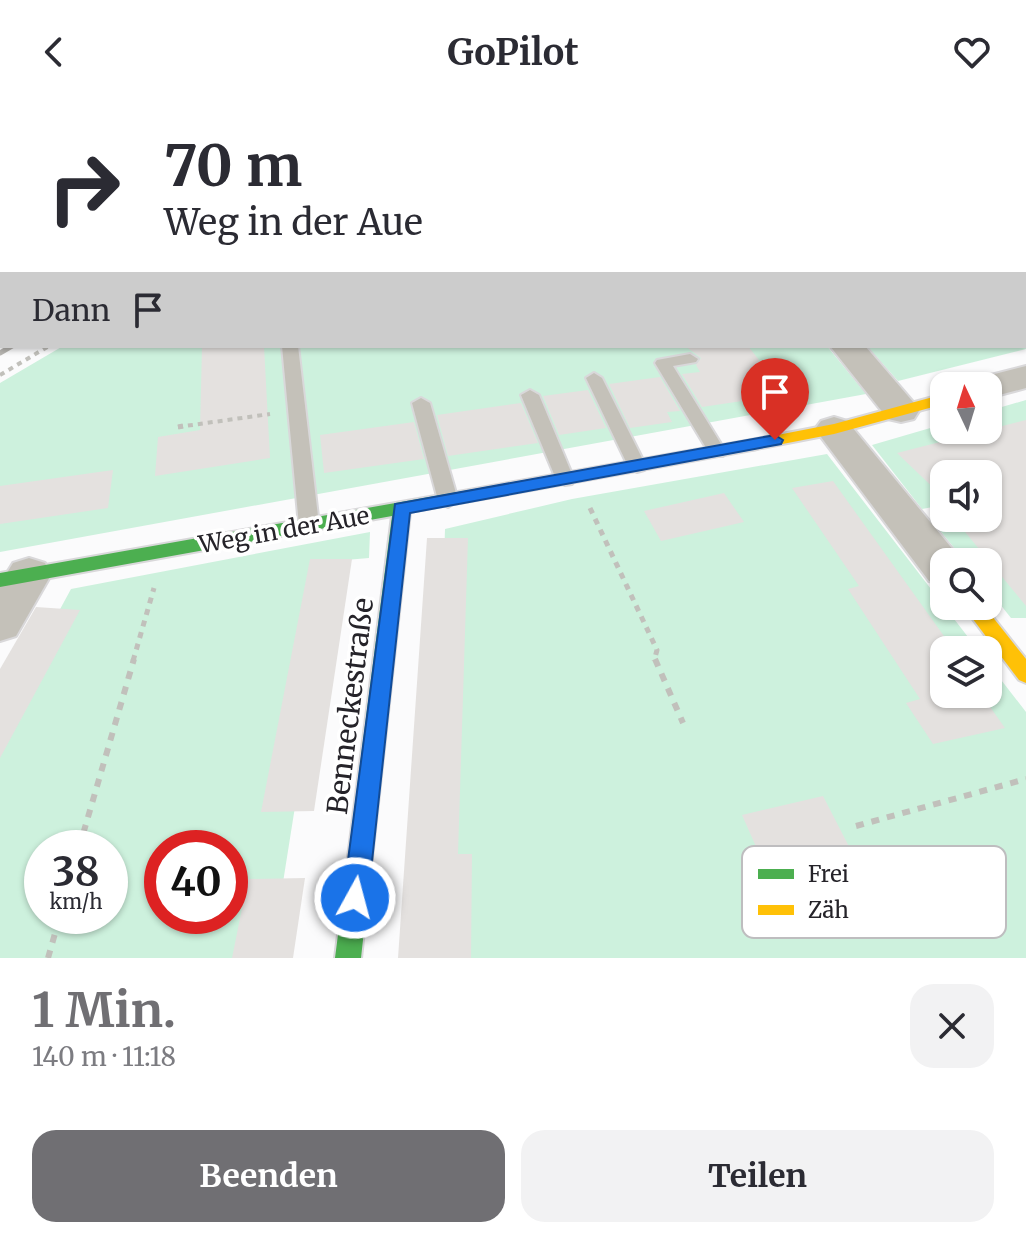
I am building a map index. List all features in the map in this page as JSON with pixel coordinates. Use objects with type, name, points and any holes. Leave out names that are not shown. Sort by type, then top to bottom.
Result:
[{"type":"street","points":[[849,348],[901,411]]},
{"type":"street","points":[[1002,383],[1026,377]]},
{"type":"street","name":"Weg in der Aue","points":[[14,577],[717,452],[834,429],[930,403]]},
{"type":"street","points":[[834,429],[930,551]]},
{"type":"street","name":"Benneckestraße","points":[[348,958],[402,509]]},
{"type":"street","points":[[0,623],[14,577]]},
{"type":"street","points":[[984,620],[1026,674]]},
{"type":"lane","points":[[290,348],[309,525]]},
{"type":"lane","points":[[690,359],[663,363],[717,452]]},
{"type":"lane","points":[[594,378],[637,466]]},
{"type":"lane","points":[[530,395],[571,478]]},
{"type":"lane","points":[[421,403],[448,500]]},
{"type":"path","points":[[0,375],[46,348]]},
{"type":"path","points":[[178,427],[283,412]]},
{"type":"path","points":[[571,478],[657,650],[654,661],[683,723]]},
{"type":"path","points":[[84,830],[148,608]]},
{"type":"path","points":[[856,826],[1026,779]]},
{"type":"path","points":[[48,958],[55,934]]},
{"type":"green space","points":[[60,348],[829,348],[866,394],[0,552],[0,383]]},
{"type":"green space","points":[[869,348],[1026,348],[1026,349],[898,381]]},
{"type":"green space","points":[[1026,400],[1026,618],[1011,618],[1002,607],[1002,548],[954,548],[941,532],[1002,532],[1002,460],[930,460],[930,508],[922,509],[872,445],[930,428],[930,444],[1002,444],[1002,407]]},
{"type":"green space","points":[[827,454],[930,588],[930,620],[955,620],[967,636],[930,636],[930,708],[1002,708],[1002,681],[1026,712],[1026,958],[432,958],[445,529],[572,499]]},
{"type":"green space","points":[[370,532],[369,558],[334,561],[271,958],[0,958],[0,720],[71,589]]},
{"type":"building","points":[[202,348],[264,348],[270,458],[155,476],[158,437],[200,430]]},
{"type":"building","points":[[688,348],[750,348],[763,365],[773,364],[795,393],[702,407],[682,374],[700,372],[696,365],[701,358]]},
{"type":"building","points":[[660,377],[680,411],[667,412],[672,422],[630,428],[609,384]]},
{"type":"building","points":[[588,390],[606,428],[559,435],[543,396]]},
{"type":"building","points":[[521,403],[538,443],[448,456],[437,415]]},
{"type":"building","points":[[1026,420],[1026,606],[1002,577],[1002,548],[978,548],[965,532],[1002,532],[1002,460],[930,460],[930,485],[897,453],[932,444],[1002,444],[1002,426]]},
{"type":"building","points":[[414,422],[424,459],[324,473],[320,435]]},
{"type":"building","points":[[113,470],[108,508],[0,524],[0,486]]},
{"type":"building","points":[[833,481],[944,636],[930,636],[930,708],[991,708],[1005,728],[933,744],[906,703],[920,699],[848,589],[859,586],[792,488]]},
{"type":"building","points":[[724,493],[744,522],[661,541],[644,511]]},
{"type":"building","points":[[427,538],[468,538],[458,854],[472,854],[471,958],[398,958]]},
{"type":"building","points":[[310,559],[352,559],[314,811],[261,812]]},
{"type":"building","points":[[36,607],[80,610],[0,758],[0,669]]},
{"type":"building","points":[[823,796],[849,846],[756,846],[742,815]]},
{"type":"building","points":[[305,878],[293,958],[232,958],[237,934],[248,934],[248,879]]},
{"type":"railway","points":[[0,353],[9,348]]},
{"type":"traffic: fast","points":[[0,580],[751,445]]},
{"type":"traffic: fast","points":[[348,958],[402,509]]},
{"type":"traffic: slow","points":[[751,445],[834,429],[930,403]]},
{"type":"traffic: slow","points":[[984,620],[1026,674]]},
{"type":"route","points":[[355,898],[402,509],[775,440]]}]
